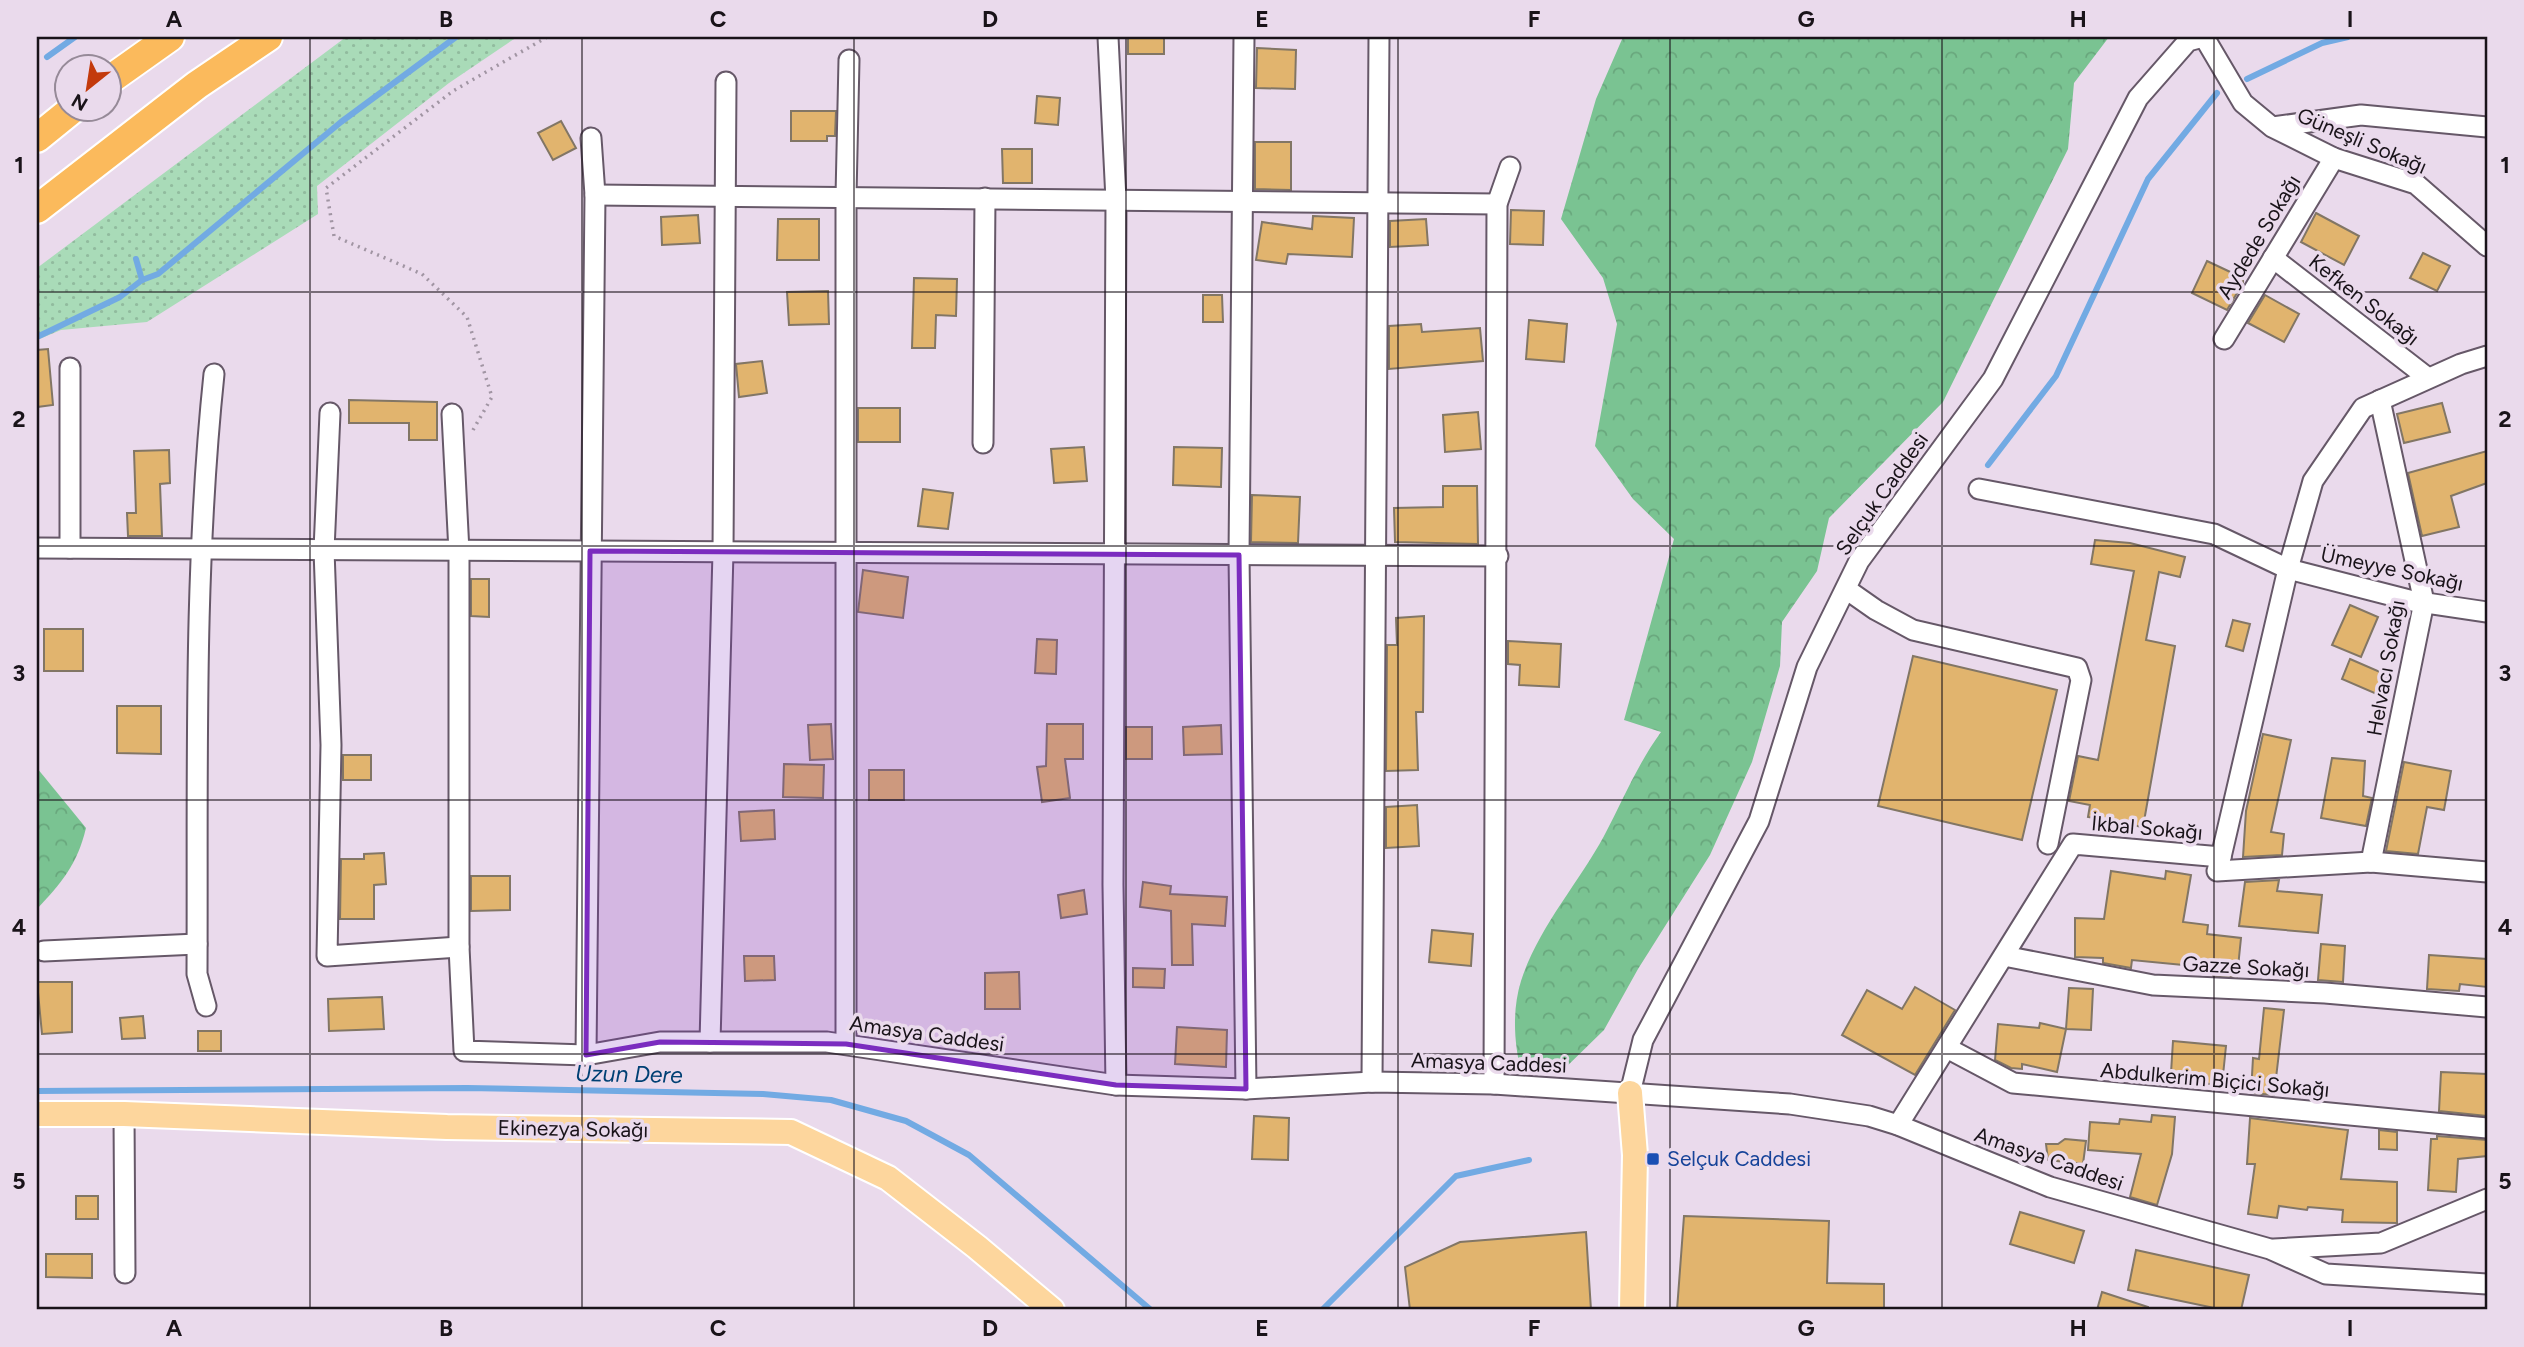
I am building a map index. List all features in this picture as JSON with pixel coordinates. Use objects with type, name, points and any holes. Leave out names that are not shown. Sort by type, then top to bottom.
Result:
[{"type":"highway","points":[[122,71],[170,37]]},
{"type":"highway","points":[[37,209],[197,85],[268,37]]},
{"type":"highway","points":[[37,138],[57,122]]},
{"type":"main road","points":[[1630,1093],[1635,1155],[1632,1310]]},
{"type":"main road","name":"Ekinezya Sokağı","points":[[37,1114],[124,1114],[447,1128],[791,1132],[888,1178],[1052,1310]]},
{"type":"street","points":[[1108,37],[1116,200],[1112,885],[1116,1085]]},
{"type":"street","points":[[1244,37],[1239,555],[1246,1089]]},
{"type":"street","points":[[1371,1082],[1379,37]]},
{"type":"street","name":"Güneşli Sokağı","points":[[2204,37],[2243,103],[2272,127],[2334,158],[2416,184],[2487,246]]},
{"type":"street","name":"Selçuk Caddesi","points":[[1630,1093],[1643,1040],[1759,821],[1807,667],[1860,561],[1993,379],[2138,98],[2188,41],[2204,37]]},
{"type":"street","points":[[846,1044],[846,196],[849,60]]},
{"type":"street","points":[[710,1042],[723,552],[723,195],[726,82]]},
{"type":"street","points":[[2272,127],[2361,115],[2487,127]]},
{"type":"street","points":[[586,1055],[595,195],[591,138]]},
{"type":"street","name":"Aydede Sokağı","points":[[2224,339],[2334,158]]},
{"type":"street","points":[[1494,1084],[1498,556],[1497,204],[1510,167]]},
{"type":"street","points":[[595,195],[1497,204]]},
{"type":"street","points":[[983,443],[985,198]]},
{"type":"street","name":"Kefken Sokağı","points":[[2273,258],[2428,379]]},
{"type":"street","points":[[2221,857],[2288,569],[2313,481],[2362,408],[2487,356]]},
{"type":"street","points":[[69,548],[70,368]]},
{"type":"street","points":[[206,1006],[197,974],[201,548],[206,448],[214,374]]},
{"type":"street","name":"Helvacı Sokağı","points":[[2371,862],[2424,602],[2380,400]]},
{"type":"street","points":[[330,413],[324,550],[331,745],[327,956],[459,947],[459,552],[452,414]]},
{"type":"street","name":"Ümeyye Sokağı","points":[[1979,489],[2214,534],[2288,569],[2424,602],[2487,612]]},
{"type":"street","points":[[37,548],[1498,556]]},
{"type":"street","points":[[1846,589],[1875,610],[1913,630],[2077,668],[2081,680],[2048,844]]},
{"type":"street","name":"İkbal Sokağı","points":[[1898,1125],[2073,844],[2221,857],[2217,871],[2371,862],[2487,872]]},
{"type":"street","points":[[44,951],[197,944]]},
{"type":"street","name":"Amasya Caddesi","points":[[459,947],[464,1051],[586,1055],[660,1042],[846,1044],[1116,1085],[1246,1089],[1371,1082],[1494,1084],[1790,1104],[1869,1116],[1898,1125],[2050,1186],[2270,1249],[2326,1274],[2487,1284]]},
{"type":"street","name":"Gazze Sokağı","points":[[2004,956],[2153,985],[2325,993],[2487,1007]]},
{"type":"street","name":"Abdulkerim Biçici Sokağı","points":[[1947,1048],[2013,1083],[2487,1128]]},
{"type":"street","points":[[124,1114],[125,1273]]},
{"type":"street","points":[[2270,1249],[2381,1243],[2487,1199]]},
{"type":"path","points":[[455,463],[492,397],[467,317],[422,274],[334,236],[326,188],[453,91],[547,37]]},
{"type":"highlighted area","points":[[590,551],[1239,555],[1246,1089],[1116,1085],[846,1044],[660,1042],[586,1055]]},
{"type":"green space","points":[[346,37],[517,37],[449,83],[317,186],[318,214],[147,322],[61,330],[37,340],[37,268]]},
{"type":"green space","points":[[1623,37],[2109,37],[2074,83],[2068,149],[1943,402],[1829,518],[1817,571],[1782,622],[1780,666],[1752,762],[1710,855],[1638,969],[1604,1030],[1561,1072],[1521,1071],[1515,1015],[1518,992],[1528,962],[1548,924],[1594,854],[1637,770],[1661,732],[1624,720],[1674,539],[1633,499],[1595,446],[1617,324],[1603,278],[1561,219],[1596,99]]},
{"type":"green space","points":[[37,768],[86,828],[68,872],[37,909]]},
{"type":"building","points":[[1128,37],[1164,37],[1164,54],[1128,54]]},
{"type":"building","points":[[1257,48],[1296,50],[1295,89],[1256,88]]},
{"type":"building","points":[[1037,96],[1060,98],[1058,125],[1035,123]]},
{"type":"building","points":[[791,111],[836,111],[835,136],[827,136],[827,141],[791,141]]},
{"type":"building","points":[[561,121],[576,148],[553,160],[538,133]]},
{"type":"building","points":[[1255,142],[1291,142],[1291,190],[1255,189]]},
{"type":"building","points":[[1002,149],[1032,149],[1032,183],[1003,183]]},
{"type":"building","points":[[1511,210],[1544,211],[1543,245],[1510,244]]},
{"type":"building","points":[[2316,213],[2359,236],[2344,265],[2301,242]]},
{"type":"building","points":[[698,215],[700,243],[662,245],[661,217]]},
{"type":"building","points":[[1313,216],[1354,218],[1352,257],[1288,254],[1286,264],[1256,260],[1262,222],[1312,229]]},
{"type":"building","points":[[778,219],[819,219],[819,260],[777,260]]},
{"type":"building","points":[[1426,219],[1428,245],[1390,247],[1390,221]]},
{"type":"building","points":[[2423,253],[2450,266],[2437,291],[2410,278]]},
{"type":"building","points":[[2207,261],[2243,278],[2243,283],[2227,310],[2192,293]]},
{"type":"building","points":[[914,278],[957,279],[956,316],[936,315],[935,348],[912,348]]},
{"type":"building","points":[[828,291],[829,324],[789,325],[787,292]]},
{"type":"building","points":[[1203,295],[1222,295],[1223,322],[1203,322]]},
{"type":"building","points":[[2265,295],[2299,314],[2284,342],[2248,323]]},
{"type":"building","points":[[1529,320],[1567,324],[1564,362],[1526,359]]},
{"type":"building","points":[[1421,324],[1422,332],[1480,328],[1483,361],[1389,369],[1389,326]]},
{"type":"building","points":[[48,349],[53,405],[37,407],[37,350]]},
{"type":"building","points":[[762,361],[767,393],[739,397],[736,364]]},
{"type":"building","points":[[349,400],[437,402],[437,440],[409,440],[409,423],[349,423]]},
{"type":"building","points":[[2442,403],[2450,432],[2404,443],[2397,414]]},
{"type":"building","points":[[858,408],[900,408],[900,442],[858,442]]},
{"type":"building","points":[[1478,412],[1481,449],[1445,452],[1443,415]]},
{"type":"building","points":[[1084,447],[1087,481],[1054,483],[1051,449]]},
{"type":"building","points":[[1174,447],[1222,448],[1221,487],[1173,485]]},
{"type":"building","points":[[169,450],[170,483],[160,484],[162,536],[128,536],[127,513],[136,513],[134,451]]},
{"type":"building","points":[[2487,451],[2487,483],[2451,496],[2459,527],[2422,536],[2408,473]]},
{"type":"building","points":[[1443,486],[1477,486],[1478,544],[1395,542],[1394,508],[1443,507]]},
{"type":"building","points":[[923,489],[953,493],[948,529],[918,526]]},
{"type":"building","points":[[1252,495],[1300,497],[1298,543],[1251,542]]},
{"type":"building","points":[[2095,540],[2130,543],[2185,557],[2180,577],[2159,572],[2146,640],[2175,646],[2143,827],[2088,817],[2090,805],[2069,801],[2078,756],[2098,760],[2134,571],[2091,564]]},
{"type":"building","points":[[863,570],[908,577],[903,618],[858,612]]},
{"type":"building","points":[[471,579],[489,579],[489,617],[471,616]]},
{"type":"building","points":[[2350,605],[2378,617],[2361,657],[2332,645]]},
{"type":"building","points":[[1424,616],[1423,712],[1416,712],[1418,770],[1386,771],[1387,645],[1397,645],[1396,618]]},
{"type":"building","points":[[2233,620],[2250,624],[2243,651],[2226,646]]},
{"type":"building","points":[[44,629],[83,629],[83,671],[44,671]]},
{"type":"building","points":[[1037,639],[1057,640],[1056,674],[1035,673]]},
{"type":"building","points":[[1508,641],[1561,644],[1559,687],[1519,685],[1520,665],[1508,664]]},
{"type":"building","points":[[1913,656],[2057,690],[2022,840],[1878,806]]},
{"type":"building","points":[[2350,659],[2387,675],[2379,695],[2342,679]]},
{"type":"building","points":[[117,706],[161,706],[161,754],[117,753]]},
{"type":"building","points":[[831,724],[833,759],[810,760],[808,725]]},
{"type":"building","points":[[1047,724],[1083,724],[1083,759],[1065,759],[1070,798],[1042,802],[1037,767],[1046,766]]},
{"type":"building","points":[[1221,725],[1222,754],[1184,755],[1183,727]]},
{"type":"building","points":[[1126,727],[1152,727],[1152,759],[1126,759]]},
{"type":"building","points":[[2263,734],[2291,740],[2271,832],[2284,834],[2282,855],[2243,857],[2246,811]]},
{"type":"building","points":[[343,755],[371,755],[371,780],[343,780]]},
{"type":"building","points":[[2332,758],[2365,761],[2363,796],[2372,798],[2366,826],[2321,818]]},
{"type":"building","points":[[2404,762],[2451,771],[2444,810],[2427,807],[2418,854],[2386,851]]},
{"type":"building","points":[[784,764],[824,765],[823,798],[783,797]]},
{"type":"building","points":[[869,770],[904,770],[904,800],[869,800]]},
{"type":"building","points":[[1417,805],[1419,846],[1386,848],[1386,807]]},
{"type":"building","points":[[774,810],[775,839],[741,841],[739,812]]},
{"type":"building","points":[[384,853],[386,884],[374,885],[374,919],[340,919],[341,859],[364,859],[364,854]]},
{"type":"building","points":[[2111,871],[2165,879],[2166,871],[2191,875],[2183,922],[2208,925],[2207,934],[2241,938],[2237,977],[2213,976],[2214,968],[2132,960],[2131,968],[2103,963],[2103,958],[2075,957],[2075,918],[2104,919]]},
{"type":"building","points":[[471,876],[510,876],[510,910],[471,911]]},
{"type":"building","points":[[2279,880],[2277,891],[2322,895],[2318,933],[2239,926],[2245,882]]},
{"type":"building","points":[[1143,882],[1171,886],[1170,894],[1227,897],[1225,926],[1192,924],[1193,965],[1172,965],[1171,911],[1140,907]]},
{"type":"building","points":[[1084,890],[1087,914],[1061,918],[1058,895]]},
{"type":"building","points":[[1432,930],[1473,934],[1471,966],[1429,962]]},
{"type":"building","points":[[2321,944],[2345,946],[2343,982],[2318,980]]},
{"type":"building","points":[[2429,955],[2487,959],[2487,987],[2460,984],[2459,991],[2427,989]]},
{"type":"building","points":[[744,956],[774,956],[775,980],[745,981]]},
{"type":"building","points":[[1133,968],[1165,969],[1164,988],[1133,987]]},
{"type":"building","points":[[1019,972],[1020,1009],[985,1009],[985,973]]},
{"type":"building","points":[[37,982],[72,982],[72,1032],[42,1034]]},
{"type":"building","points":[[1915,987],[1955,1010],[1915,1075],[1842,1035],[1867,990],[1902,1009]]},
{"type":"building","points":[[2069,988],[2093,989],[2091,1030],[2066,1029]]},
{"type":"building","points":[[382,997],[384,1029],[329,1031],[328,999]]},
{"type":"building","points":[[2264,1008],[2284,1010],[2274,1095],[2251,1093],[2253,1058],[2259,1059]]},
{"type":"building","points":[[143,1016],[145,1038],[122,1039],[120,1018]]},
{"type":"building","points":[[2040,1023],[2066,1029],[2057,1072],[2022,1064],[2022,1069],[2011,1068],[1995,1060],[1998,1024],[2039,1028]]},
{"type":"building","points":[[1177,1027],[1227,1030],[1226,1067],[1175,1064]]},
{"type":"building","points":[[198,1031],[221,1031],[221,1051],[198,1051]]},
{"type":"building","points":[[2173,1041],[2226,1046],[2222,1085],[2199,1083],[2200,1074],[2171,1073]]},
{"type":"building","points":[[2441,1072],[2487,1074],[2487,1116],[2439,1111]]},
{"type":"building","points":[[2152,1115],[2175,1117],[2172,1154],[2157,1205],[2130,1197],[2141,1154],[2088,1150],[2090,1122],[2119,1124],[2120,1119],[2151,1122]]},
{"type":"building","points":[[1254,1116],[1289,1118],[1288,1160],[1252,1159]]},
{"type":"building","points":[[2250,1118],[2348,1130],[2341,1179],[2397,1182],[2397,1223],[2342,1222],[2343,1210],[2308,1207],[2307,1210],[2279,1206],[2277,1218],[2248,1214],[2255,1164],[2247,1164]]},
{"type":"building","points":[[2379,1130],[2397,1132],[2397,1150],[2379,1149]]},
{"type":"building","points":[[2437,1136],[2487,1140],[2487,1156],[2458,1159],[2456,1192],[2428,1190],[2431,1139],[2437,1139]]},
{"type":"building","points":[[2065,1139],[2086,1141],[2083,1164],[2048,1160],[2046,1144],[2058,1144]]},
{"type":"building","points":[[76,1196],[98,1196],[98,1219],[76,1219]]},
{"type":"building","points":[[2020,1212],[2084,1231],[2074,1263],[2010,1244]]},
{"type":"building","points":[[1684,1216],[1829,1221],[1827,1283],[1884,1284],[1884,1310],[1677,1310]]},
{"type":"building","points":[[1586,1232],[1591,1310],[1410,1310],[1405,1267],[1460,1242]]},
{"type":"building","points":[[2136,1250],[2249,1275],[2241,1310],[2224,1310],[2128,1290]]},
{"type":"building","points":[[46,1254],[92,1254],[92,1278],[46,1277]]},
{"type":"building","points":[[2102,1292],[2148,1307],[2148,1310],[2097,1310]]},
{"type":"waterway","points":[[47,57],[75,37]]},
{"type":"waterway","points":[[37,337],[120,297],[142,280],[158,274],[341,122],[456,37]]},
{"type":"waterway","points":[[2247,79],[2322,43],[2348,37]]},
{"type":"waterway","points":[[1988,465],[2056,376],[2148,179],[2217,93]]},
{"type":"waterway","points":[[136,259],[142,280]]},
{"type":"waterway","name":"Uzun Dere","points":[[37,1091],[467,1088],[763,1094],[831,1100],[906,1121],[969,1155],[1151,1310]]},
{"type":"waterway","points":[[1322,1310],[1456,1176],[1529,1160]]},
{"type":"place","name":"Selçuk Caddesi","points":[[1653,1159]]}]
